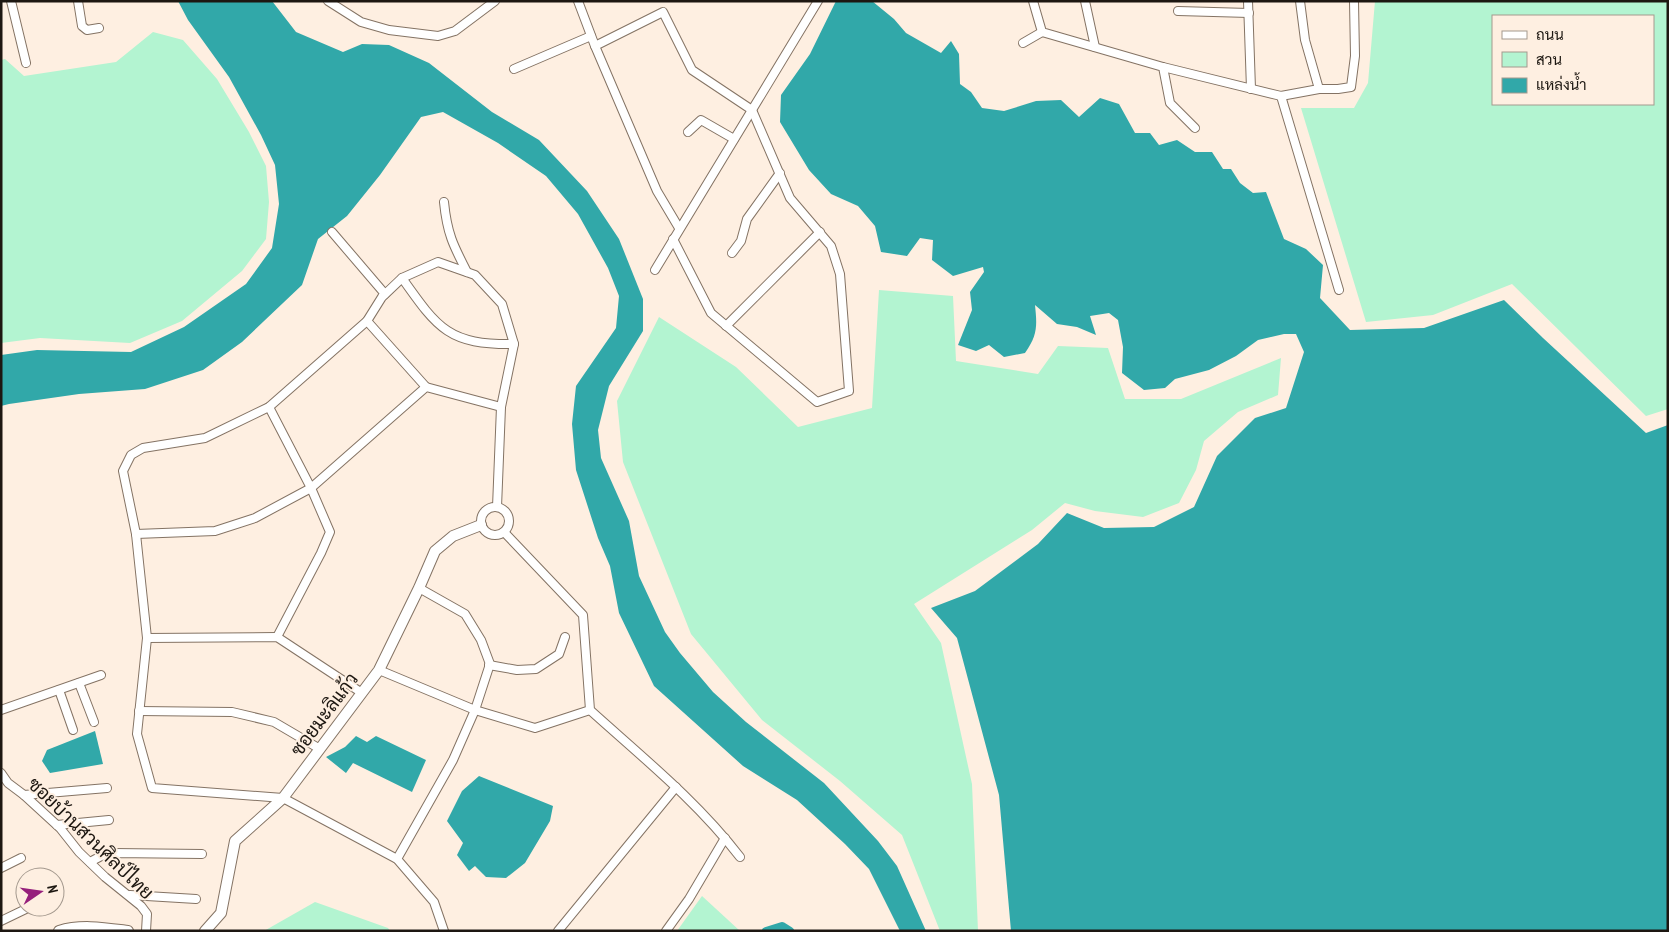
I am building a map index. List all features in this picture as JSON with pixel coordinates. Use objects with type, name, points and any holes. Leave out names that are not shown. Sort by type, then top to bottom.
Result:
[{"type":"street","points":[[11,1],[26,63]]},
{"type":"street","points":[[78,1],[82,26],[87,30],[99,28]]},
{"type":"street","points":[[328,1],[361,22],[390,30],[438,36],[454,31],[495,1]]},
{"type":"street","points":[[578,1],[595,46],[657,191],[679,228]]},
{"type":"street","points":[[655,270],[818,1]]},
{"type":"street","points":[[1033,1],[1042,32]]},
{"type":"street","points":[[1085,1],[1095,47]]},
{"type":"street","points":[[1248,1],[1251,89]]},
{"type":"street","points":[[1300,1],[1305,40],[1319,89]]},
{"type":"street","points":[[1023,43],[1042,32],[1163,67],[1280,96],[1319,89],[1338,89],[1352,87],[1355,56],[1354,1]]},
{"type":"street","points":[[595,46],[663,12],[692,70],[752,110],[790,198],[831,246],[840,274],[849,391],[817,402],[710,313],[673,239]]},
{"type":"street","points":[[1178,12],[1249,13]]},
{"type":"street","points":[[514,70],[591,36]]},
{"type":"street","points":[[1163,67],[1170,103],[1195,128]]},
{"type":"street","points":[[1280,96],[1339,290]]},
{"type":"street","points":[[688,132],[701,120],[734,139]]},
{"type":"street","points":[[732,253],[741,241],[747,219],[780,173]]},
{"type":"street","points":[[444,202],[447,227],[455,249],[467,272]]},
{"type":"street","points":[[332,232],[385,294]]},
{"type":"street","points":[[726,326],[820,232]]},
{"type":"street","points":[[444,931],[434,902],[397,859],[283,798],[152,788],[137,734],[147,638],[136,534],[123,471],[130,455],[143,448],[205,438],[269,407],[367,321],[385,294],[402,278],[438,262],[475,275],[502,304],[514,344],[501,407],[497,507]]},
{"type":"street","points":[[402,278],[430,316],[456,337],[484,344],[514,344]]},
{"type":"street","points":[[367,321],[426,387],[501,407]]},
{"type":"street","points":[[136,534],[215,530],[255,518],[311,488],[426,387]]},
{"type":"street","points":[[269,407],[311,488],[330,532],[277,636]]},
{"type":"street","points":[[497,507],[506,511],[509,524],[504,532],[491,535],[482,525],[481,520],[484,511],[488,508],[497,507]]},
{"type":"street","name":"ซอยมะลิแก้ว","points":[[205,931],[221,913],[235,841],[283,798],[379,670],[419,588],[434,551],[453,536],[482,525]]},
{"type":"street","points":[[504,532],[583,615],[590,710],[676,787],[725,838],[740,857]]},
{"type":"street","points":[[397,859],[453,760],[475,710],[489,665],[481,640],[465,614],[419,588]]},
{"type":"street","points":[[147,638],[277,636],[362,693]]},
{"type":"street","points":[[489,665],[517,670],[536,669],[559,654],[565,637]]},
{"type":"street","points":[[379,670],[475,710],[535,728],[590,710]]},
{"type":"street","points":[[1,710],[101,675]]},
{"type":"street","points":[[79,682],[94,722]]},
{"type":"street","points":[[58,690],[74,730]]},
{"type":"street","points":[[139,711],[232,712],[274,722],[320,749]]},
{"type":"street","name":"ซอยบ้านสวนศิลป์ไทย","points":[[1,773],[8,783],[57,825],[105,877],[142,906],[146,914],[146,931]]},
{"type":"street","points":[[558,931],[676,787]]},
{"type":"street","points":[[24,795],[107,788]]},
{"type":"street","points":[[57,825],[109,820]]},
{"type":"street","points":[[666,931],[689,899],[725,838]]},
{"type":"street","points":[[90,862],[105,854],[114,853],[202,854]]},
{"type":"street","points":[[1,868],[22,858]]},
{"type":"street","points":[[130,895],[196,899]]},
{"type":"street","points":[[1,921],[15,914]]},
{"type":"street","points":[[65,930],[128,931]]},
{"type":"green space","points":[[1375,1],[1668,1],[1668,409],[1646,416],[1512,284],[1433,315],[1366,322],[1301,108],[1354,108],[1368,83]]},
{"type":"green space","points":[[153,32],[183,40],[217,79],[249,132],[266,166],[269,202],[266,239],[242,271],[182,321],[130,343],[40,338],[1,343],[1,60],[5,59],[24,76],[116,62]]},
{"type":"green space","points":[[879,290],[953,296],[956,361],[1038,374],[1058,346],[1108,348],[1125,399],[1181,399],[1281,358],[1278,395],[1238,412],[1204,441],[1196,470],[1179,503],[1143,517],[1095,511],[1065,503],[1032,530],[914,604],[941,643],[972,784],[978,931],[940,931],[902,835],[840,781],[762,720],[691,634],[623,462],[617,401],[659,317],[736,367],[798,427],[872,408]]},
{"type":"green space","points":[[702,896],[740,931],[677,931]]},
{"type":"green space","points":[[315,902],[388,928],[390,931],[264,931]]},
{"type":"water","points":[[178,1],[272,1],[296,32],[343,52],[362,44],[389,45],[429,63],[492,112],[539,140],[587,191],[619,239],[643,299],[643,331],[609,386],[598,430],[601,458],[629,521],[639,576],[665,632],[713,692],[746,722],[824,783],[878,841],[897,866],[926,931],[900,931],[869,869],[845,844],[797,800],[743,766],[654,686],[619,613],[610,566],[598,538],[576,470],[572,424],[576,386],[616,328],[619,296],[608,268],[578,214],[546,176],[498,143],[443,112],[421,117],[380,175],[347,216],[318,239],[302,285],[242,342],[203,370],[145,389],[79,394],[1,406],[1,355],[37,350],[131,352],[184,327],[246,284],[272,248],[279,204],[275,165],[229,77],[188,20]]},
{"type":"water","points":[[836,1],[872,1],[894,19],[906,33],[941,53],[951,41],[959,54],[960,84],[971,92],[982,108],[1004,111],[1036,101],[1061,100],[1079,117],[1100,98],[1119,104],[1135,133],[1150,133],[1159,145],[1177,140],[1195,152],[1212,152],[1223,169],[1231,169],[1240,183],[1253,193],[1266,192],[1284,239],[1306,249],[1323,265],[1320,298],[1350,330],[1424,328],[1504,300],[1646,433],[1668,425],[1668,931],[1011,931],[999,795],[957,638],[931,608],[975,591],[1038,544],[1067,513],[1104,528],[1154,527],[1194,507],[1217,456],[1255,418],[1286,408],[1304,352],[1296,334],[1284,334],[1258,340],[1236,356],[1209,370],[1175,379],[1165,388],[1144,390],[1122,373],[1123,347],[1118,320],[1109,313],[1090,316],[1096,335],[1077,327],[1057,324],[1035,305],[1036,330],[1025,353],[1004,357],[989,345],[976,351],[958,345],[972,310],[970,292],[984,272],[983,267],[953,276],[932,260],[933,240],[920,238],[907,256],[881,252],[875,226],[858,206],[831,194],[809,170],[780,122],[781,95],[810,54]]},
{"type":"water","points":[[95,731],[103,764],[50,773],[42,761],[47,750]]},
{"type":"water","points":[[356,736],[367,742],[376,736],[426,760],[412,792],[353,763],[346,773],[326,757],[345,747]]},
{"type":"water","points":[[479,776],[553,806],[550,821],[525,863],[506,878],[486,877],[475,866],[469,871],[457,855],[463,843],[447,821],[462,791]]},
{"type":"waterway","points":[[766,931],[782,926],[790,931]]}]
